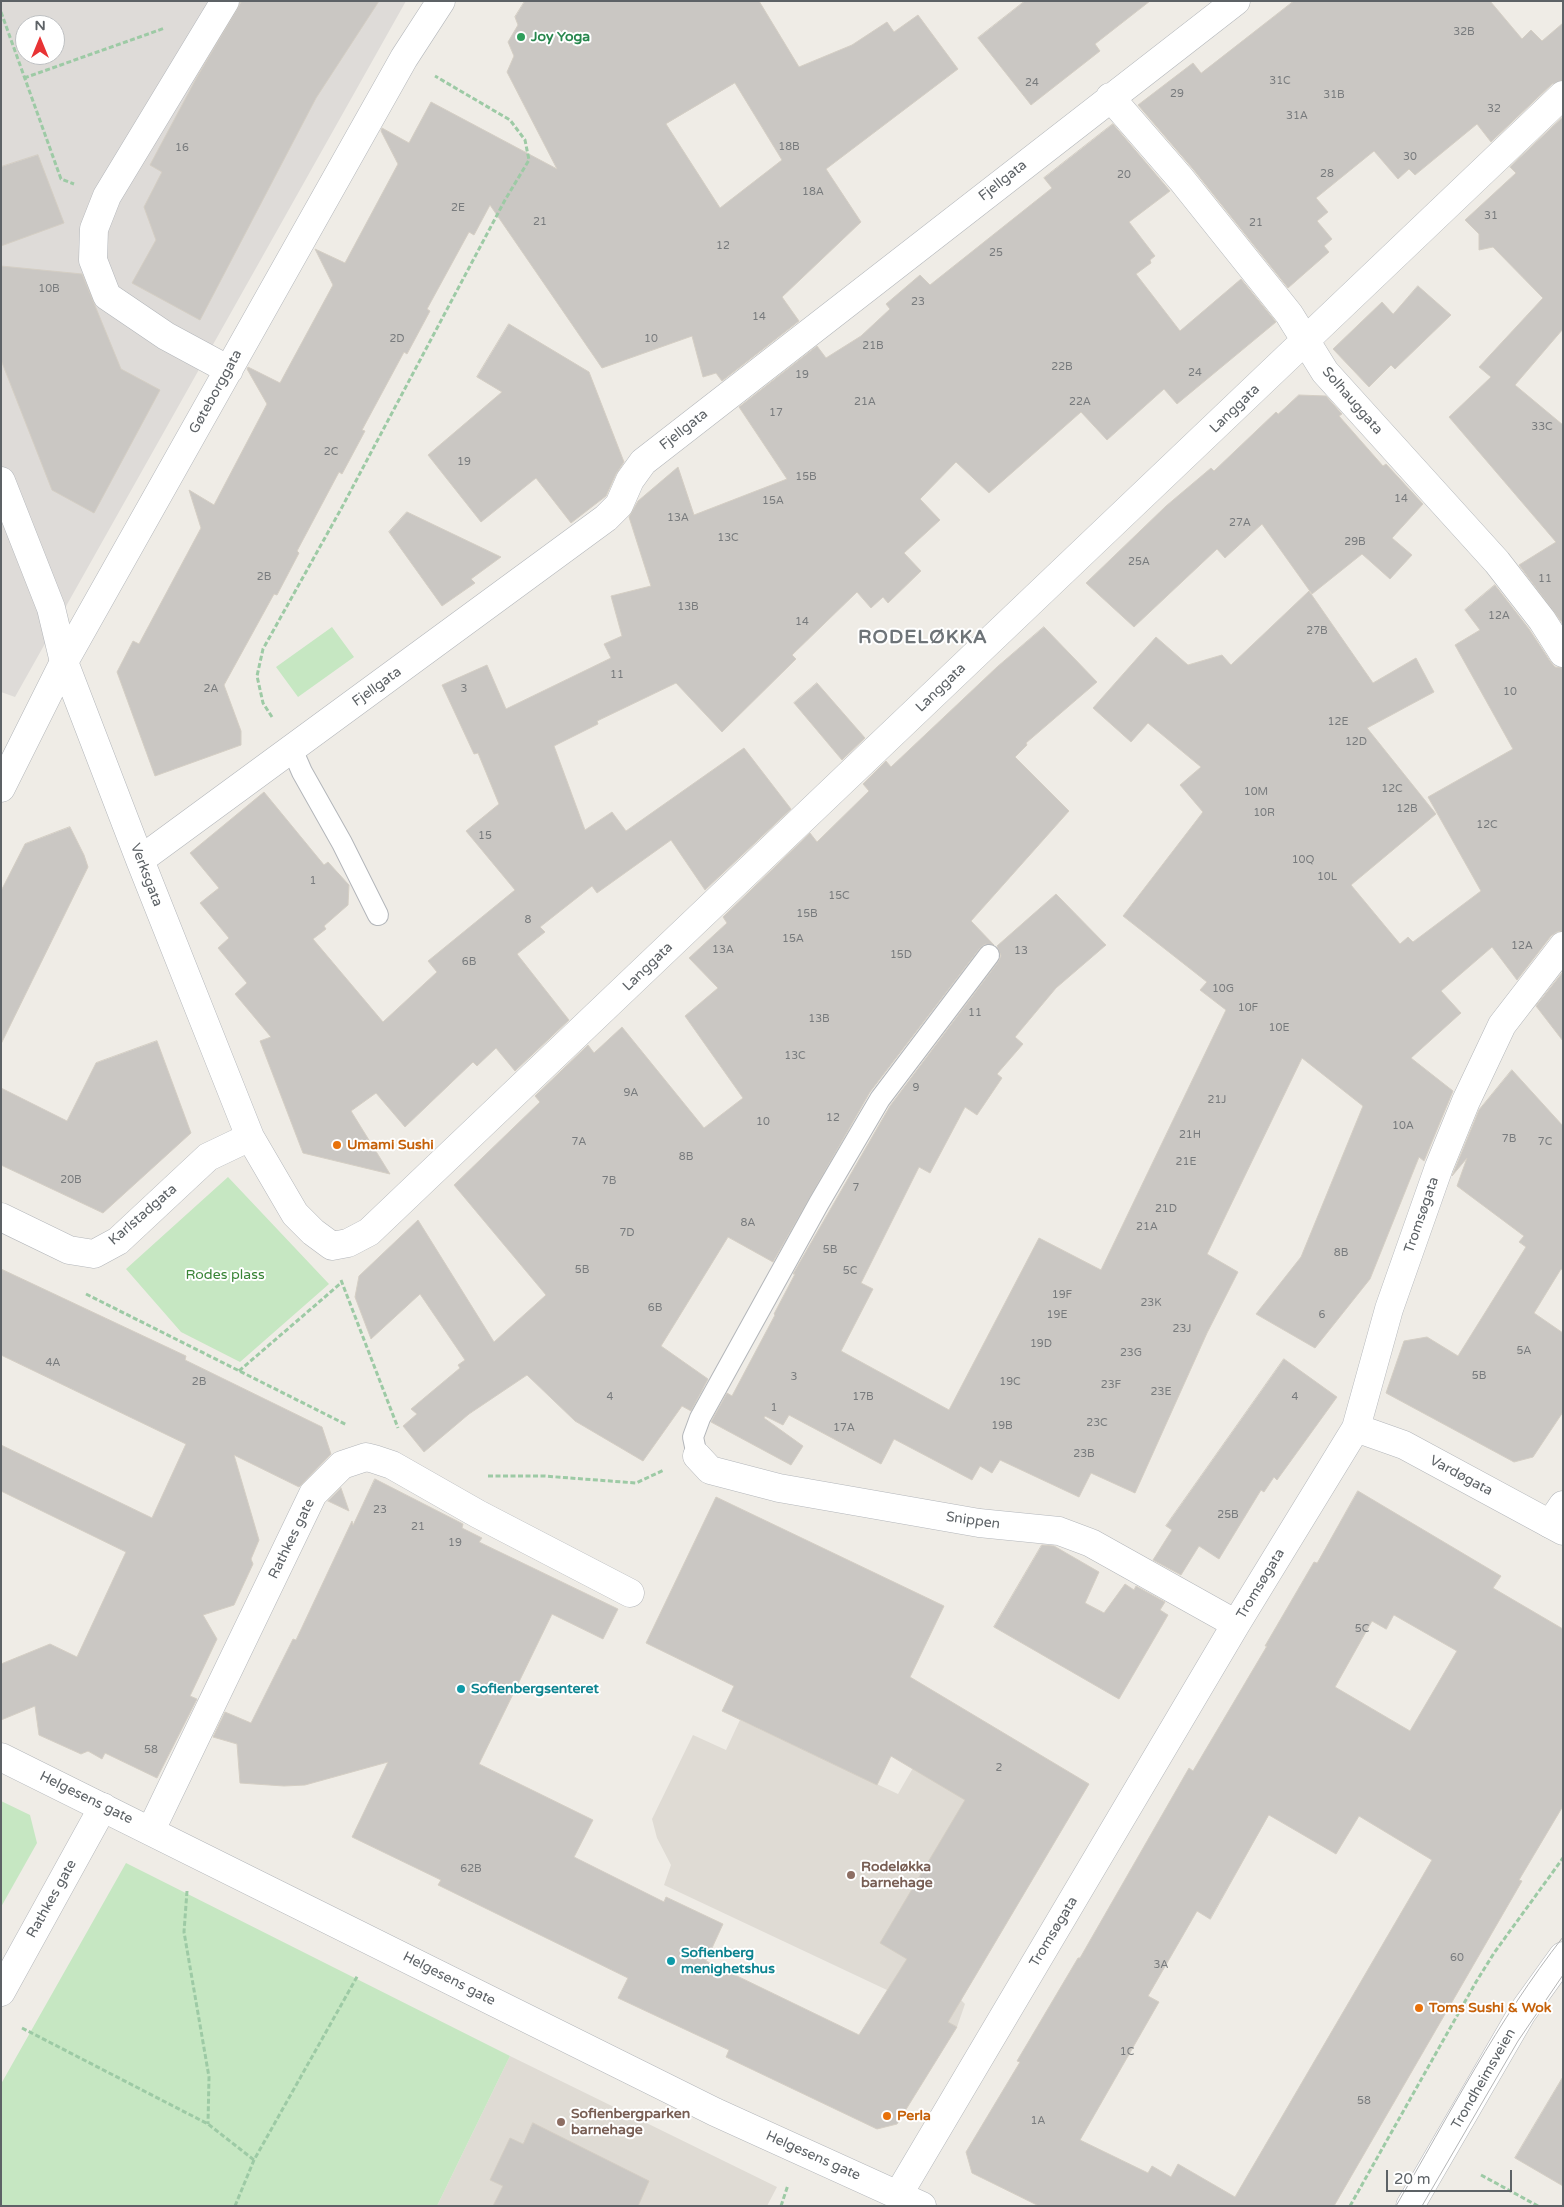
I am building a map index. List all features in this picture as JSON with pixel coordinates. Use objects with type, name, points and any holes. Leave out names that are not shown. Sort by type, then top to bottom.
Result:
[{"type":"street","name":"Gøteborggata","points":[[1,788],[64,662],[404,58],[441,1]]},
{"type":"street","name":"Fjellgata","points":[[140,860],[606,518],[619,505],[630,480],[643,462],[1110,97],[1236,1]]},
{"type":"street","points":[[223,5],[108,196],[94,229],[93,260],[107,296],[166,336],[229,370]]},
{"type":"street","name":"Langgata","points":[[332,1246],[348,1243],[369,1232],[1563,95]]},
{"type":"street","name":"Solhauggata","points":[[1110,97],[1181,179],[1289,314],[1325,372],[1498,562],[1542,620],[1563,653]]},
{"type":"street","name":"Verksgata","points":[[1,481],[51,608],[64,662],[250,1137],[295,1214],[313,1232],[332,1246]]},
{"type":"street","name":"Tromsøgata","points":[[904,2202],[1236,1624],[1356,1428],[1389,1309],[1439,1167],[1466,1101],[1502,1025],[1563,946]]},
{"type":"street","name":"Karlstadgata","points":[[1,1217],[68,1250],[94,1254],[118,1241],[208,1157],[250,1137]]},
{"type":"street","name":"Vardøgata","points":[[1356,1428],[1404,1444],[1558,1520]]},
{"type":"street","name":"Snippen","points":[[696,1456],[710,1470],[780,1488],[979,1523],[1059,1531],[1091,1543],[1236,1624]]},
{"type":"street","name":"Rathkes gate","points":[[151,1830],[313,1494],[342,1465],[366,1457],[392,1465],[478,1514],[630,1593]]},
{"type":"street","name":"Helgesens gate","points":[[1,1757],[715,2112],[904,2202]]},
{"type":"street","name":"Rathkes gate","points":[[1,1992],[102,1806]]},
{"type":"street","name":"Trondheimsveien","points":[[1410,2206],[1522,2012],[1563,1956]]},
{"type":"lane","points":[[292,750],[378,915]]},
{"type":"lane","points":[[696,1456],[693,1438],[700,1418],[819,1203],[880,1099],[989,955]]},
{"type":"path","points":[[24,78],[223,5]]},
{"type":"path","points":[[1,12],[61,179],[108,196]]},
{"type":"path","points":[[292,750],[263,703],[257,676],[263,649],[341,509],[505,200],[529,160],[525,140],[510,120],[404,58]]},
{"type":"path","points":[[332,1246],[341,1283],[407,1452],[414,1478]]},
{"type":"path","points":[[238,1371],[341,1283]]},
{"type":"path","points":[[86,1294],[350,1426]]},
{"type":"path","points":[[481,1476],[544,1476],[636,1483],[696,1456]]},
{"type":"path","points":[[1350,2206],[1476,1982],[1494,1953],[1563,1858]]},
{"type":"path","points":[[188,1883],[184,1932],[209,2077],[208,2124]]},
{"type":"path","points":[[235,2206],[254,2160],[359,1972]]},
{"type":"path","points":[[22,2028],[208,2124],[254,2160]]},
{"type":"path","points":[[1481,2175],[1538,2206]]},
{"type":"path","points":[[781,2206],[788,2185]]},
{"type":"shaded area","points":[[1,1],[406,1],[15,697],[1,692]]},
{"type":"shaded area","name":"Rodeløkka barnehage","points":[[740,1720],[898,1794],[913,1768],[1089,1784],[961,2000],[965,2004],[957,2027],[887,1990],[664,1885],[671,1865],[657,1838],[652,1819],[693,1735],[726,1750]]},
{"type":"shaded area","name":"Sofienbergparken barnehage","points":[[510,2056],[777,2187],[767,2206],[437,2206]]},
{"type":"green space","points":[[332,627],[354,657],[298,697],[276,667]]},
{"type":"green space","name":"Rodes plass","points":[[228,1177],[329,1284],[240,1362],[181,1332],[126,1269]]},
{"type":"green space","points":[[1,1801],[30,1815],[37,1843],[1,1907]]},
{"type":"green space","points":[[126,1863],[510,2056],[437,2206],[1,2206],[1,2084]]},
{"type":"building","points":[[242,1],[379,1],[316,98],[200,320],[132,283],[156,240],[144,207],[162,172],[150,165],[196,79]]},
{"type":"building","points":[[525,1],[759,1],[799,67],[852,45],[887,22],[894,32],[918,15],[958,69],[826,169],[861,222],[782,297],[799,321],[722,381],[716,373],[703,377],[692,336],[602,368],[490,205],[474,235],[469,232],[427,309],[430,311],[407,354],[404,352],[362,430],[365,431],[342,474],[339,472],[297,551],[299,553],[277,595],[274,594],[224,685],[241,731],[241,745],[155,776],[117,672],[133,641],[139,644],[201,528],[189,490],[214,505],[267,404],[247,369],[248,367],[280,383],[333,285],[315,249],[345,263],[398,164],[381,131],[382,128],[409,143],[431,102],[557,169],[507,72],[514,56],[508,42],[518,25],[515,17]],"holes":[[[735,83],[782,160],[720,208],[666,124]]]},
{"type":"building","points":[[1025,1],[1150,1],[1095,44],[1100,51],[1031,105],[978,38]]},
{"type":"building","points":[[1294,1],[1490,1],[1522,39],[1531,30],[1542,41],[1563,23],[1563,80],[1552,84],[1491,142],[1477,124],[1415,175],[1409,169],[1398,179],[1374,151],[1316,198],[1328,212],[1317,221],[1332,239],[1324,246],[1329,252],[1288,288],[1193,169],[1138,105],[1193,63],[1201,73]]},
{"type":"building","points":[[1563,117],[1563,329],[1515,385],[1563,425],[1563,624],[1519,565],[1556,542],[1449,417],[1491,377],[1479,367],[1543,298],[1493,247],[1479,250],[1479,234],[1465,220],[1516,173],[1510,167]]},
{"type":"building","points":[[1113,124],[1170,191],[1129,222],[1155,256],[1150,260],[1151,263],[1136,274],[1180,331],[1241,279],[1276,322],[1177,404],[1164,389],[1107,440],[1081,412],[989,493],[956,462],[920,499],[940,520],[904,553],[921,571],[888,603],[883,597],[871,608],[857,592],[792,655],[796,659],[722,732],[676,683],[597,721],[598,724],[554,746],[585,830],[612,812],[626,831],[744,748],[791,809],[705,890],[671,840],[597,893],[592,886],[540,927],[545,932],[517,954],[569,1020],[515,1071],[496,1048],[477,1066],[473,1062],[405,1127],[376,1093],[351,1111],[390,1174],[303,1153],[260,1041],[271,1037],[235,994],[247,983],[218,948],[229,938],[200,903],[219,888],[190,853],[264,792],[324,865],[328,862],[349,885],[348,905],[324,926],[326,929],[313,939],[383,1022],[437,972],[428,961],[515,890],[466,831],[499,804],[478,753],[474,754],[442,685],[487,665],[506,709],[611,658],[604,644],[622,636],[611,596],[651,586],[629,517],[638,501],[678,467],[694,515],[787,479],[739,407],[817,346],[826,358],[861,336],[890,309],[886,304],[920,275],[930,285],[1052,188],[1044,178]]},
{"type":"building","points":[[38,155],[64,223],[1,246],[1,167]]},
{"type":"building","points":[[1,266],[82,274],[121,369],[160,390],[94,513],[52,490],[1,360]]},
{"type":"building","points":[[1418,286],[1451,315],[1395,369],[1391,365],[1369,387],[1333,349],[1382,302],[1393,314]]},
{"type":"building","points":[[509,324],[589,372],[624,462],[606,496],[571,523],[536,478],[481,522],[428,455],[502,392],[477,377]]},
{"type":"building","points":[[1299,395],[1326,396],[1342,414],[1339,416],[1383,466],[1386,464],[1423,504],[1392,538],[1412,555],[1390,579],[1362,554],[1312,594],[1262,524],[1225,558],[1217,549],[1134,627],[1086,583],[1166,506],[1211,468],[1214,471],[1276,412],[1278,414]]},
{"type":"building","points":[[407,512],[501,557],[471,579],[475,583],[442,606],[389,532]]},
{"type":"building","points":[[1495,585],[1529,629],[1550,661],[1555,667],[1563,668],[1563,931],[1551,936],[1517,980],[1492,947],[1441,991],[1461,1013],[1411,1058],[1453,1091],[1424,1161],[1419,1157],[1370,1279],[1315,1348],[1256,1314],[1301,1257],[1363,1106],[1302,1058],[1207,1254],[1238,1272],[1207,1333],[1135,1493],[1091,1473],[1079,1497],[1000,1460],[992,1473],[980,1466],[972,1480],[894,1439],[881,1464],[789,1415],[783,1425],[765,1416],[764,1418],[803,1446],[791,1465],[711,1422],[727,1393],[732,1396],[775,1315],[795,1274],[793,1274],[890,1106],[998,962],[1001,956],[997,946],[1056,894],[1106,945],[1056,988],[1015,1037],[1023,1044],[997,1074],[1002,1078],[977,1115],[965,1107],[930,1173],[919,1167],[861,1283],[873,1289],[841,1351],[949,1410],[1039,1238],[1101,1270],[1226,1010],[1200,990],[1207,982],[1123,916],[1203,812],[1180,785],[1201,767],[1148,723],[1131,742],[1093,708],[1156,637],[1188,665],[1222,655],[1231,665],[1309,591],[1373,683],[1416,658],[1434,692],[1367,728],[1436,814],[1351,885],[1400,944],[1408,937],[1413,942],[1481,891],[1428,797],[1513,749],[1455,645],[1480,630],[1465,610]]},
{"type":"building","points":[[1044,627],[1097,682],[1026,743],[1027,745],[1015,757],[1069,811],[971,921],[994,945],[985,944],[980,948],[870,1092],[773,1262],[728,1237],[661,1346],[708,1379],[691,1411],[682,1406],[643,1461],[575,1421],[527,1375],[469,1414],[424,1452],[403,1426],[417,1414],[411,1409],[460,1368],[458,1365],[465,1360],[420,1294],[371,1339],[355,1297],[359,1276],[418,1220],[494,1342],[546,1295],[454,1185],[540,1102],[535,1096],[588,1045],[594,1053],[622,1027],[704,1128],[743,1098],[685,1016],[718,988],[689,958],[727,923],[723,917],[810,833],[817,842],[869,791],[863,784],[886,761],[891,767],[997,667]]},
{"type":"building","points":[[817,683],[865,738],[842,760],[794,703]]},
{"type":"building","points":[[70,827],[88,867],[1,1044],[1,891],[25,844]]},
{"type":"building","points":[[1563,972],[1563,1041],[1536,1006]]},
{"type":"building","points":[[157,1041],[191,1133],[103,1213],[1,1165],[1,1088],[67,1121],[96,1063]]},
{"type":"building","points":[[1512,1070],[1563,1126],[1563,1270],[1561,1269],[1534,1313],[1563,1333],[1563,1412],[1533,1457],[1514,1462],[1386,1393],[1404,1341],[1427,1337],[1458,1356],[1526,1247],[1519,1242],[1524,1236],[1457,1186],[1467,1158],[1452,1176],[1479,1110]]},
{"type":"building","points":[[1,1269],[186,1356],[185,1360],[322,1427],[331,1454],[299,1487],[234,1455],[259,1540],[251,1559],[253,1564],[234,1605],[203,1615],[217,1639],[190,1696],[197,1699],[157,1778],[105,1753],[102,1759],[88,1751],[81,1754],[39,1735],[35,1706],[1,1720],[1,1664],[50,1644],[77,1657],[126,1552],[1,1491],[1,1445],[152,1518],[186,1444],[1,1355]]},
{"type":"building","points":[[1284,1359],[1337,1397],[1277,1480],[1274,1477],[1264,1492],[1261,1490],[1219,1559],[1199,1546],[1181,1575],[1153,1560],[1172,1530],[1166,1526]]},
{"type":"building","points":[[375,1479],[463,1524],[462,1528],[482,1538],[479,1542],[618,1609],[603,1639],[552,1614],[479,1764],[593,1820],[574,1857],[664,1902],[666,1897],[723,1924],[706,1961],[859,2035],[907,1959],[880,1943],[965,1800],[891,1756],[877,1785],[722,1711],[734,1686],[646,1643],[716,1497],[944,1606],[910,1677],[1089,1784],[948,2022],[957,2027],[897,2124],[877,2129],[726,2057],[729,2050],[618,1998],[628,1978],[438,1885],[441,1880],[352,1837],[388,1762],[305,1785],[284,1786],[240,1783],[237,1744],[213,1737],[225,1712],[251,1723],[293,1639],[296,1640],[352,1521],[353,1525]]},
{"type":"building","points":[[341,1488],[349,1511],[328,1501]]},
{"type":"building","points":[[1358,1491],[1501,1576],[1493,1588],[1563,1629],[1563,1806],[1519,1880],[1522,1881],[1334,2206],[1039,2206],[972,2173],[966,2152],[1020,2062],[1017,2061],[1078,1958],[1080,1958],[1189,1768],[1193,1771],[1314,1562],[1317,1563]],"holes":[[[1394,1615],[1457,1651],[1410,1731],[1335,1687],[1372,1621],[1386,1629]],[[1269,1815],[1336,1854],[1359,1816],[1432,1860],[1235,2197],[1178,2164],[1171,2177],[1152,2166],[1148,2173],[1080,2140],[1159,2002],[1148,1996],[1197,1911],[1210,1919]]]},
{"type":"building","points":[[1042,1545],[1054,1546],[1099,1572],[1085,1603],[1104,1613],[1125,1584],[1134,1590],[1136,1586],[1165,1602],[1160,1610],[1168,1615],[1119,1699],[994,1627]]},
{"type":"building","points":[[1563,2077],[1563,2186],[1515,2158]]},
{"type":"building","points":[[533,2123],[649,2181],[638,2206],[493,2206],[503,2186],[490,2180],[510,2138],[523,2144]]},
{"type":"tram line","points":[[1396,2206],[1455,2103],[1517,2001],[1563,1937]]},
{"type":"tram line","points":[[1422,2206],[1518,2041],[1563,1975]]},
{"type":"place","name":"Joy Yoga","points":[[521,37]]},
{"type":"place","name":"Umami Sushi","points":[[337,1145]]},
{"type":"place","name":"Sofienbergsenteret","points":[[461,1689]]},
{"type":"place","name":"Rodeløkka barnehage","points":[[851,1875]]},
{"type":"place","name":"Sofienberg menighetshus","points":[[671,1961]]},
{"type":"place","name":"Toms Sushi & Wok","points":[[1419,2008]]},
{"type":"place","name":"Perla","points":[[887,2116]]},
{"type":"place","name":"Sofienbergparken barnehage","points":[[561,2122]]},
{"type":"district","name":"RODELØKKA","points":[[923,638]]}]
